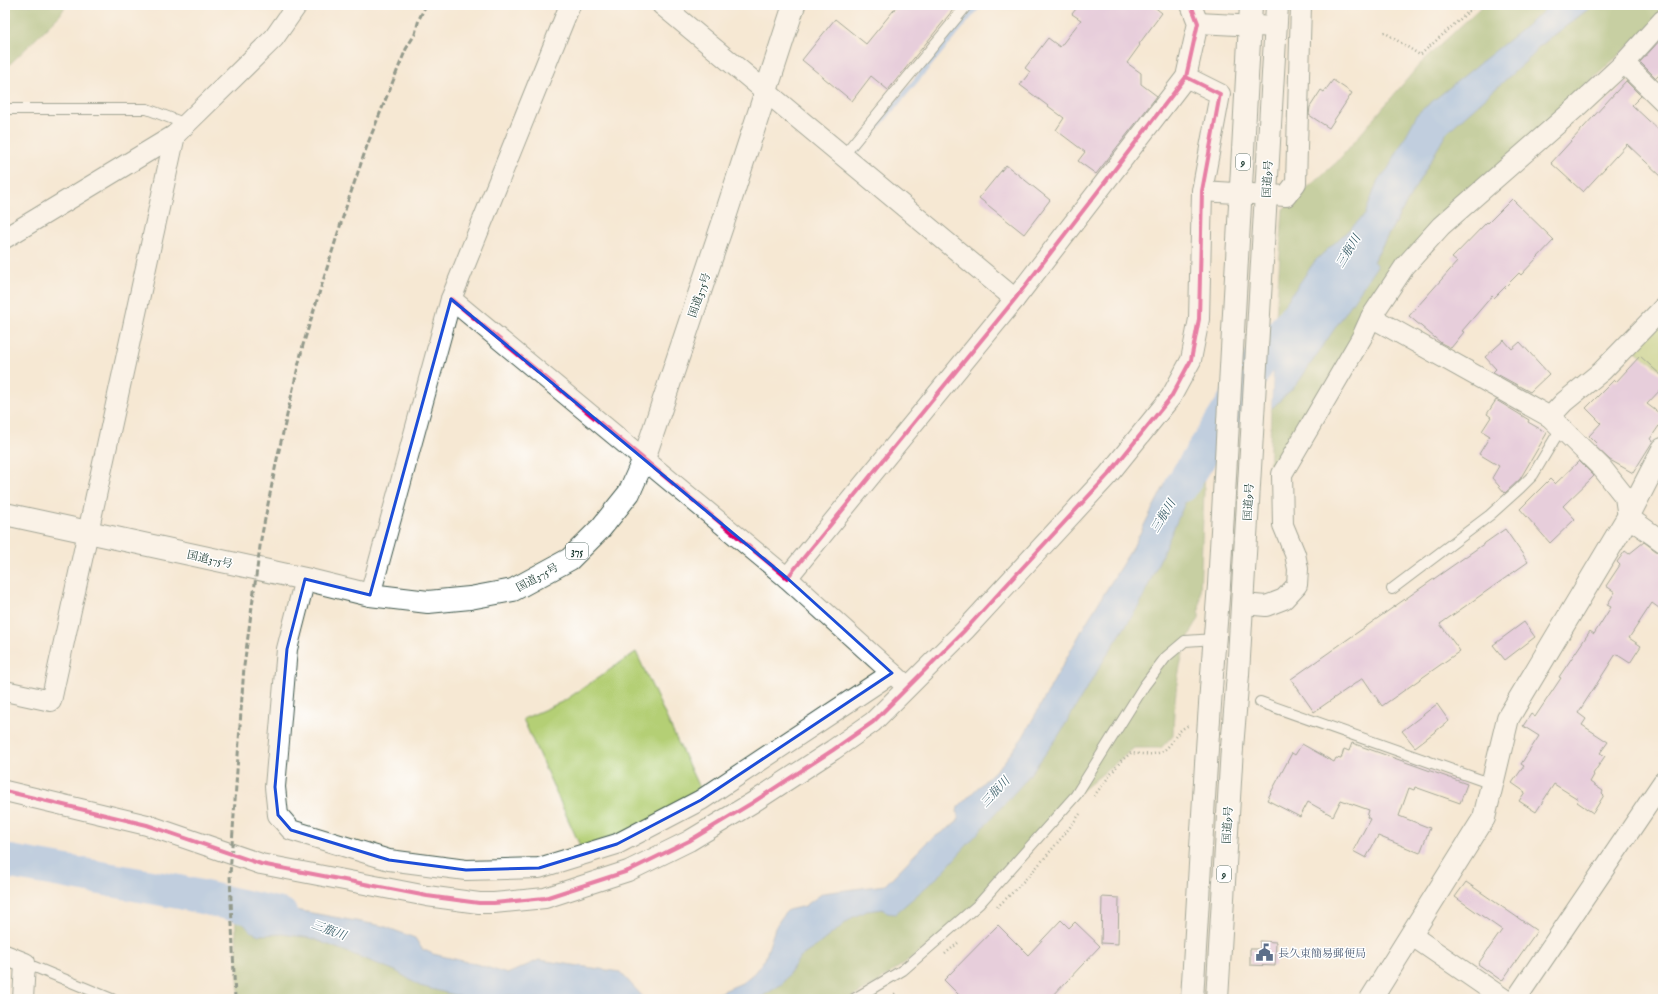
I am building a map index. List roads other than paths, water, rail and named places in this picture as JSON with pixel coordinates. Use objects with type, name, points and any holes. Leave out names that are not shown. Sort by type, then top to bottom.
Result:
[{"type":"main road","name":"国道375号","points":[[5,514],[87,533],[305,579],[370,595],[428,602],[470,598],[513,590],[570,559],[600,528],[629,493],[644,460],[794,5]]},
{"type":"main road","name":"国道9号","points":[[1217,999],[1232,748],[1238,674],[1277,5]]},
{"type":"main road","name":"9","points":[[1192,999],[1206,764],[1220,585],[1251,15]]},
{"type":"main road","points":[[1371,999],[1484,818],[1508,718],[1628,517],[1663,449]]},
{"type":"street","points":[[5,238],[180,130],[274,38],[297,5]]},
{"type":"street","points":[[370,595],[451,299],[570,5]]},
{"type":"street","points":[[662,5],[1015,299]]},
{"type":"street","points":[[1202,191],[1286,196],[1296,183],[1301,5]]},
{"type":"street","points":[[787,578],[1015,299],[1186,77],[1194,14],[1251,15],[1276,27]]},
{"type":"street","points":[[1242,604],[1266,606],[1284,599],[1297,584],[1298,569],[1295,554],[1283,525],[1282,474],[1362,337],[1371,318],[1405,266],[1441,226],[1579,105],[1624,63],[1663,20]]},
{"type":"street","points":[[1624,63],[1663,101]]},
{"type":"street","points":[[5,790],[148,825],[261,864],[427,896],[479,903],[545,898],[628,871],[689,841],[752,803],[873,722],[965,630],[1108,475],[1171,397],[1191,360],[1199,319],[1202,191],[1220,94],[1186,77]]},
{"type":"street","points":[[5,691],[51,701],[87,533],[180,130]]},
{"type":"street","points":[[451,299],[787,578],[908,687]]},
{"type":"street","points":[[1556,422],[1564,402],[1602,370],[1663,308]]},
{"type":"street","points":[[1371,318],[1556,422],[1602,468],[1625,497],[1628,517],[1663,542]]},
{"type":"street","points":[[305,579],[287,649],[275,787],[278,815],[291,830],[389,860],[466,870],[539,868],[617,844],[701,800],[892,673]]},
{"type":"street","points":[[1516,999],[1663,782]]},
{"type":"street","points":[[1411,935],[1504,999]]},
{"type":"street","points":[[5,955],[25,963],[23,999]]},
{"type":"lane","points":[[843,156],[967,5]]},
{"type":"lane","points":[[5,109],[147,109],[180,130]]},
{"type":"lane","points":[[1392,589],[1490,515],[1520,488],[1532,475],[1556,422]]},
{"type":"lane","points":[[854,999],[903,970],[978,904],[1076,795],[1144,686],[1166,657],[1185,641],[1214,650]]},
{"type":"lane","points":[[1260,702],[1492,784]]},
{"type":"lane","points":[[25,963],[112,999]]},
{"type":"water","points":[[1547,5],[1596,5],[1591,7],[1537,48],[1532,56],[1447,132],[1373,261],[1377,266],[1297,384],[1271,409],[1276,317],[1315,261],[1365,215],[1378,180],[1388,169],[1418,113],[1543,12]]},
{"type":"water","points":[[1207,420],[1205,466],[1196,478],[1140,604],[1108,653],[1057,738],[1024,782],[940,875],[895,914],[887,913],[883,909],[867,911],[853,917],[800,957],[782,984],[758,999],[705,999],[742,983],[754,973],[765,959],[775,928],[788,910],[805,906],[823,893],[885,885],[927,842],[956,823],[959,819],[957,812],[958,807],[1003,763],[1023,737],[1086,623],[1134,545],[1175,465]]},
{"type":"water","points":[[235,899],[383,926],[415,938],[422,949],[433,954],[480,965],[507,974],[539,960],[620,972],[645,999],[521,999],[511,995],[489,999],[470,999],[420,986],[396,971],[311,938],[282,934],[259,935],[250,931],[243,923],[242,915],[235,912]]},
{"type":"waterway","points":[[856,152],[979,5]]},
{"type":"waterway","name":"三瓶川","points":[[1182,485],[1265,353],[1305,307]]},
{"type":"waterway","name":"三瓶川","points":[[5,861],[179,892],[281,915]]},
{"type":"railway","points":[[235,999],[230,875],[244,666],[261,539],[277,459],[303,345],[347,204],[368,143],[406,49],[415,34],[419,19],[426,5]]},
{"type":"place","name":"長久東簡易郵便局","points":[[1265,953]]}]
